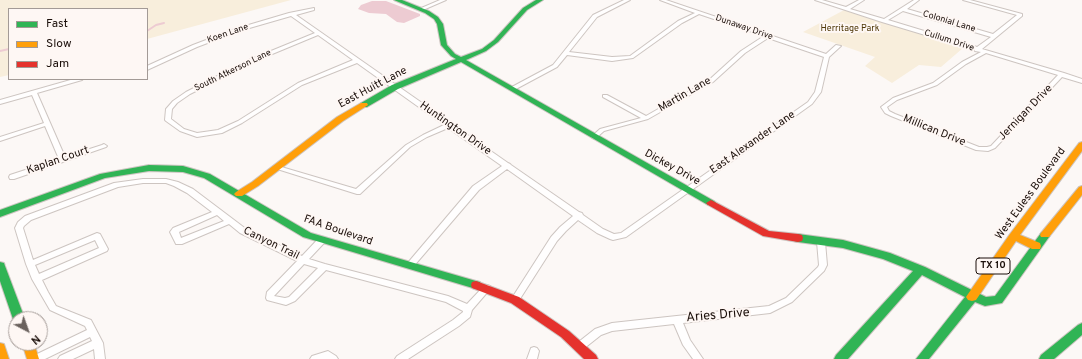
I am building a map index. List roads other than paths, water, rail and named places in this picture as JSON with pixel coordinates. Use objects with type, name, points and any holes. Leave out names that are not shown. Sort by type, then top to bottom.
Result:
[{"type":"main road","name":"Dickey Drive","points":[[397,0],[431,14],[438,20],[442,40],[447,50],[462,60],[686,190],[767,234],[863,249],[921,270],[972,297]]},
{"type":"main road","name":"East Huitt Lane","points":[[239,194],[340,119],[395,88],[462,60],[496,41],[525,9],[540,0]]},
{"type":"main road","name":"West Euless Boulevard","points":[[922,359],[972,297],[1014,236],[1082,145]]},
{"type":"main road","name":"FAA Boulevard","points":[[0,214],[103,176],[130,170],[164,167],[184,169],[207,176],[239,194],[290,227],[322,240],[487,288],[515,300],[565,334],[592,359]]},
{"type":"main road","points":[[972,297],[985,302],[998,300],[1036,246],[1082,189]]},
{"type":"main road","points":[[1014,236],[1036,246]]},
{"type":"main road","points":[[0,266],[16,311]]},
{"type":"main road","points":[[840,359],[921,270]]},
{"type":"main road","points":[[1045,359],[1082,328]]},
{"type":"main road","points":[[0,348],[3,359]]},
{"type":"street","points":[[420,9],[444,0]]},
{"type":"street","points":[[512,89],[549,71],[567,53],[595,16],[628,0]]},
{"type":"street","name":"Dunaway Drive","points":[[662,0],[827,56]]},
{"type":"street","name":"Cullum Drive","points":[[817,0],[1082,81]]},
{"type":"street","points":[[846,9],[862,0]]},
{"type":"street","points":[[884,21],[916,0]]},
{"type":"street","points":[[965,0],[1020,15],[977,50]]},
{"type":"street","points":[[978,4],[983,0]]},
{"type":"street","name":"Koen Lane","points":[[148,68],[195,46],[236,30],[312,9]]},
{"type":"street","name":"Colonial Lane","points":[[903,9],[994,36]]},
{"type":"street","points":[[567,53],[612,60],[632,56],[680,22],[698,13]]},
{"type":"street","name":"Huntington Drive","points":[[291,14],[317,34],[607,235],[613,237],[623,235]]},
{"type":"street","name":"South Atkerson Lane","points":[[317,34],[251,61],[188,93],[175,102],[169,109],[168,120],[172,124],[197,135],[220,132],[240,122],[300,84],[356,61]]},
{"type":"street","name":"Martin Lane","points":[[594,137],[602,130],[646,118],[710,81],[720,74],[743,52],[767,36]]},
{"type":"street","points":[[827,56],[838,46]]},
{"type":"street","name":"Millican Drive","points":[[985,52],[964,62],[935,84],[902,96],[884,106],[887,112],[893,115],[978,149],[988,149]]},
{"type":"street","name":"East Alexander Lane","points":[[623,235],[810,103],[818,92],[827,56]]},
{"type":"street","name":"Jernigan Drive","points":[[988,149],[993,147],[1062,74]]},
{"type":"street","points":[[0,102],[76,80]]},
{"type":"street","points":[[34,92],[46,124],[63,160]]},
{"type":"street","points":[[605,96],[646,118]]},
{"type":"street","points":[[0,139],[46,124]]},
{"type":"street","points":[[276,167],[357,192],[408,146],[449,125]]},
{"type":"street","name":"Kaplan Court","points":[[12,177],[104,146]]},
{"type":"street","points":[[410,265],[476,188],[508,165]]},
{"type":"street","name":"Canyon Trail","points":[[30,264],[19,228],[20,224],[28,218],[117,185],[143,181],[166,181],[190,191],[243,231],[303,260],[324,268],[448,299],[468,309]]},
{"type":"street","points":[[68,188],[72,201]]},
{"type":"street","points":[[218,212],[176,230],[174,232],[179,242],[230,221]]},
{"type":"street","points":[[515,300],[554,239],[564,228],[580,215]]},
{"type":"street","points":[[36,279],[104,249],[97,236],[30,264],[36,279],[53,308],[88,323],[98,343],[100,359]]},
{"type":"street","points":[[322,240],[270,294],[270,298],[286,302],[292,299],[324,268]]},
{"type":"street","name":"Aries Drive","points":[[579,347],[598,332],[612,326],[758,312],[780,305],[789,300],[821,269],[823,265],[821,242]]},
{"type":"street","points":[[400,359],[456,323],[467,314],[468,309],[487,288]]},
{"type":"street","points":[[677,319],[686,342],[698,359]]},
{"type":"street","points":[[34,359],[92,332]]},
{"type":"street","points":[[63,359],[98,343]]},
{"type":"street","points":[[315,359],[328,354],[333,359]]},
{"type":"waterway","points":[[148,30],[156,25],[164,23]]},
{"type":"waterway","points":[[0,51],[8,49]]},
{"type":"park label","name":"Herritage Park","points":[[850,29]]}]
